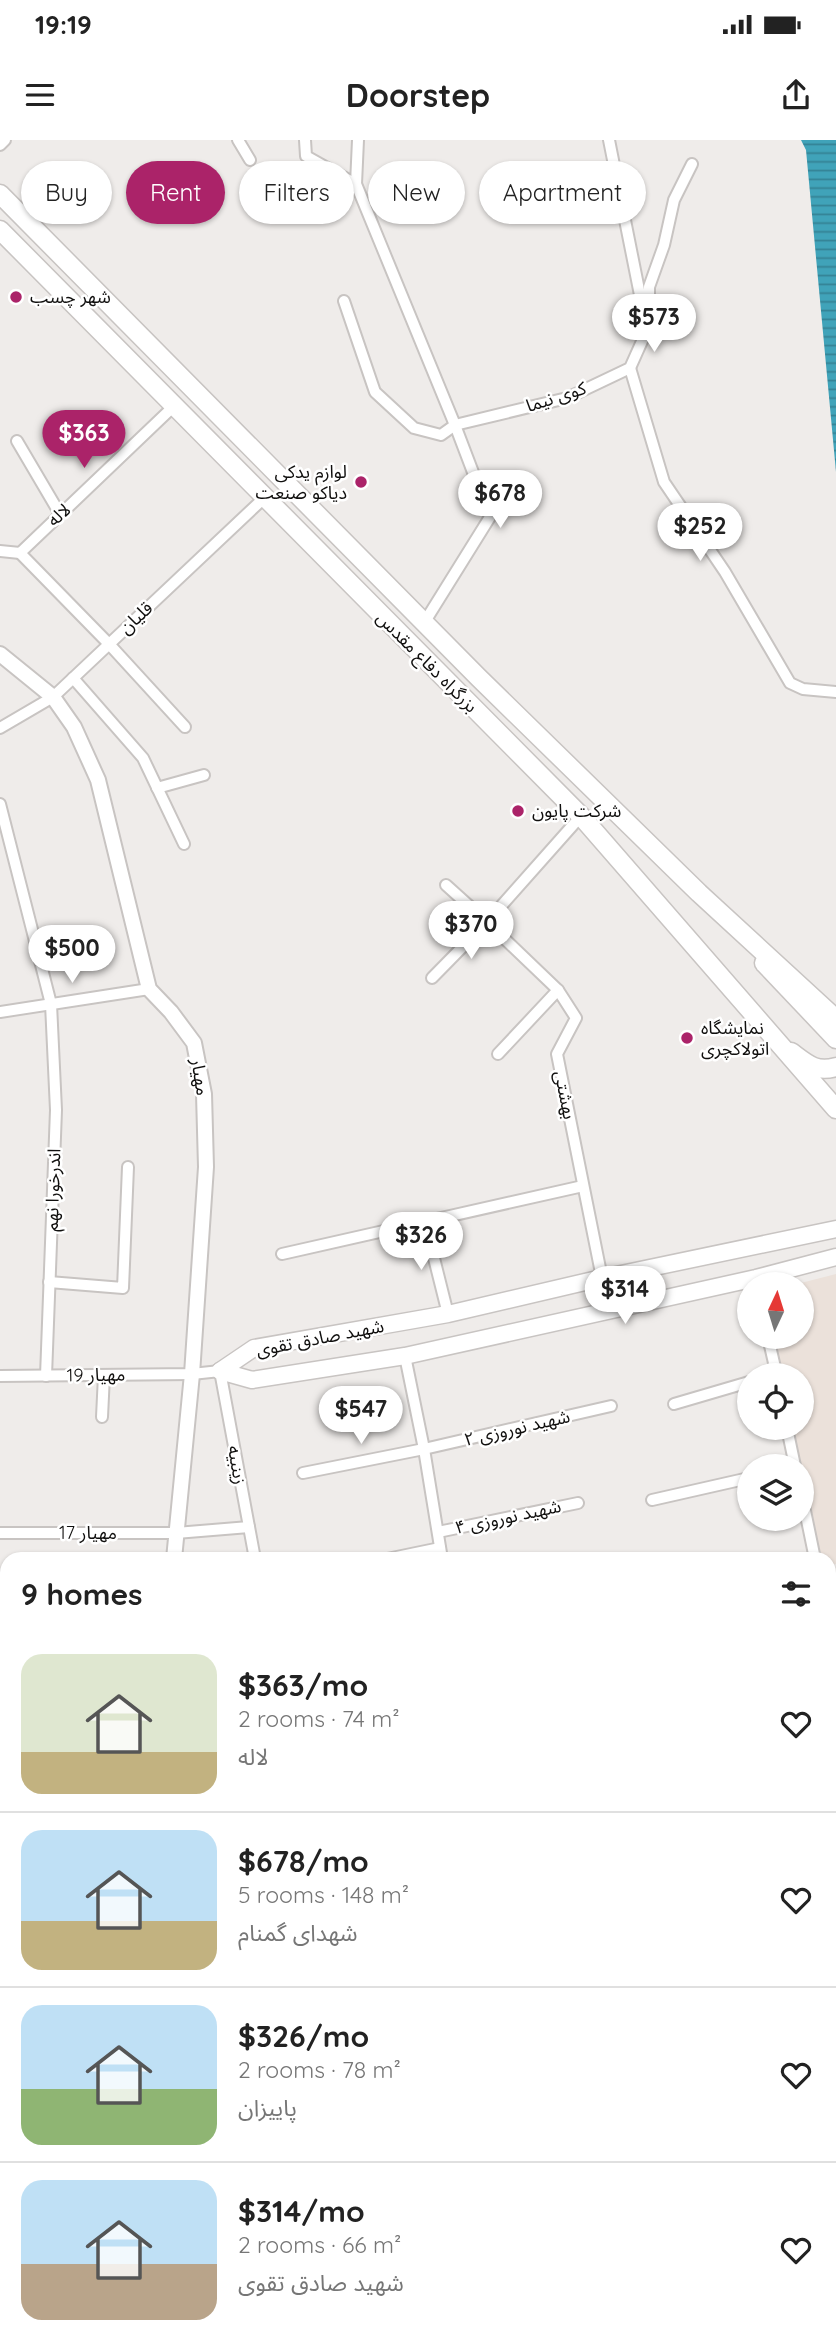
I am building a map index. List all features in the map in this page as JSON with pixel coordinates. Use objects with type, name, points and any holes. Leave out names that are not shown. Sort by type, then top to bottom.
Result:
[{"type":"main road","name":"بزرگراه دفاع مقدس","points":[[0,194],[424,623],[699,893],[836,1019]]},
{"type":"main road","name":"بزرگراه دفاع مقدس","points":[[0,230],[581,816],[836,1109]]},
{"type":"main road","points":[[699,893],[836,1039]]},
{"type":"main road","points":[[780,1044],[813,1068],[825,1070],[836,1066]]},
{"type":"main road","name":"شهید صادق تقوی","points":[[220,1371],[254,1348],[448,1314],[601,1278],[836,1229]]},
{"type":"main road","name":"شهید صادق تقوی","points":[[788,1272],[836,1257]]},
{"type":"main road","name":"شهید صادق تقوی","points":[[220,1371],[252,1380],[405,1356],[737,1286]]},
{"type":"street","points":[[0,145],[5,140]]},
{"type":"street","points":[[238,140],[250,160]]},
{"type":"street","points":[[306,140],[306,156],[356,184]]},
{"type":"street","points":[[358,140],[356,184],[490,517],[424,623]]},
{"type":"street","points":[[609,140],[647,330]]},
{"type":"street","points":[[692,163],[674,200],[664,245],[649,287],[650,315],[647,330],[630,368],[664,482],[725,572],[790,683],[803,690],[836,692]]},
{"type":"street","name":"کوی نیما","points":[[344,301],[375,392],[414,428],[441,435],[455,425],[567,398],[630,368]]},
{"type":"street","name":"لاله","points":[[20,553],[174,406]]},
{"type":"street","points":[[16,441],[60,514]]},
{"type":"street","name":"قلیان","points":[[0,728],[53,697],[264,498]]},
{"type":"street","points":[[0,551],[20,553],[186,727]]},
{"type":"street","name":"مهیار","points":[[0,654],[53,697],[74,727],[98,780],[149,989],[171,1012],[194,1043],[204,1094],[206,1167],[192,1374],[175,1552]]},
{"type":"street","points":[[73,678],[143,758],[184,844]]},
{"type":"street","points":[[158,788],[204,775]]},
{"type":"street","name":"اندرخورا نهم","points":[[0,804],[51,1004],[56,1110],[46,1376]]},
{"type":"street","points":[[432,978],[487,922],[581,816]]},
{"type":"street","name":"بهشتی","points":[[446,885],[558,990],[576,1018],[558,1054],[601,1278]]},
{"type":"street","points":[[0,1012],[149,989]]},
{"type":"street","points":[[498,1054],[558,990]]},
{"type":"street","points":[[49,1282],[123,1288],[128,1167]]},
{"type":"street","points":[[282,1254],[583,1186]]},
{"type":"street","points":[[425,1222],[448,1314]]},
{"type":"street","points":[[405,1356],[441,1552]]},
{"type":"street","name":"مهیار 19","points":[[0,1376],[192,1374],[220,1371]]},
{"type":"street","name":"زینبیه","points":[[220,1371],[253,1552]]},
{"type":"street","points":[[102,1417],[104,1375]]},
{"type":"street","points":[[674,1405],[737,1386]]},
{"type":"street","name":"شهید نوروزی ۲","points":[[303,1474],[611,1406]]},
{"type":"street","points":[[652,1500],[737,1481]]},
{"type":"street","name":"شهید نوروزی ۴","points":[[438,1532],[578,1503]]},
{"type":"street","name":"مهیار 17","points":[[0,1533],[176,1533],[248,1527]]},
{"type":"street","points":[[809,1531],[814,1552]]},
{"type":"shaded area","points":[[836,1274],[836,1552],[820,1552],[814,1525],[814,1454],[797,1454],[794,1440],[814,1440],[814,1363],[776,1363],[773,1349],[814,1349],[814,1280]]},
{"type":"water","points":[[801,140],[836,140],[836,472],[806,150]]},
{"type":"place","name":"شهر چسب","points":[[16,297]]},
{"type":"place","name":"لوازم یدکی دیاکو صنعت","points":[[361,482]]},
{"type":"place","name":"شرکت پایون","points":[[518,811]]},
{"type":"place","name":"نمایشگاه اتولاکچری","points":[[687,1038]]}]
